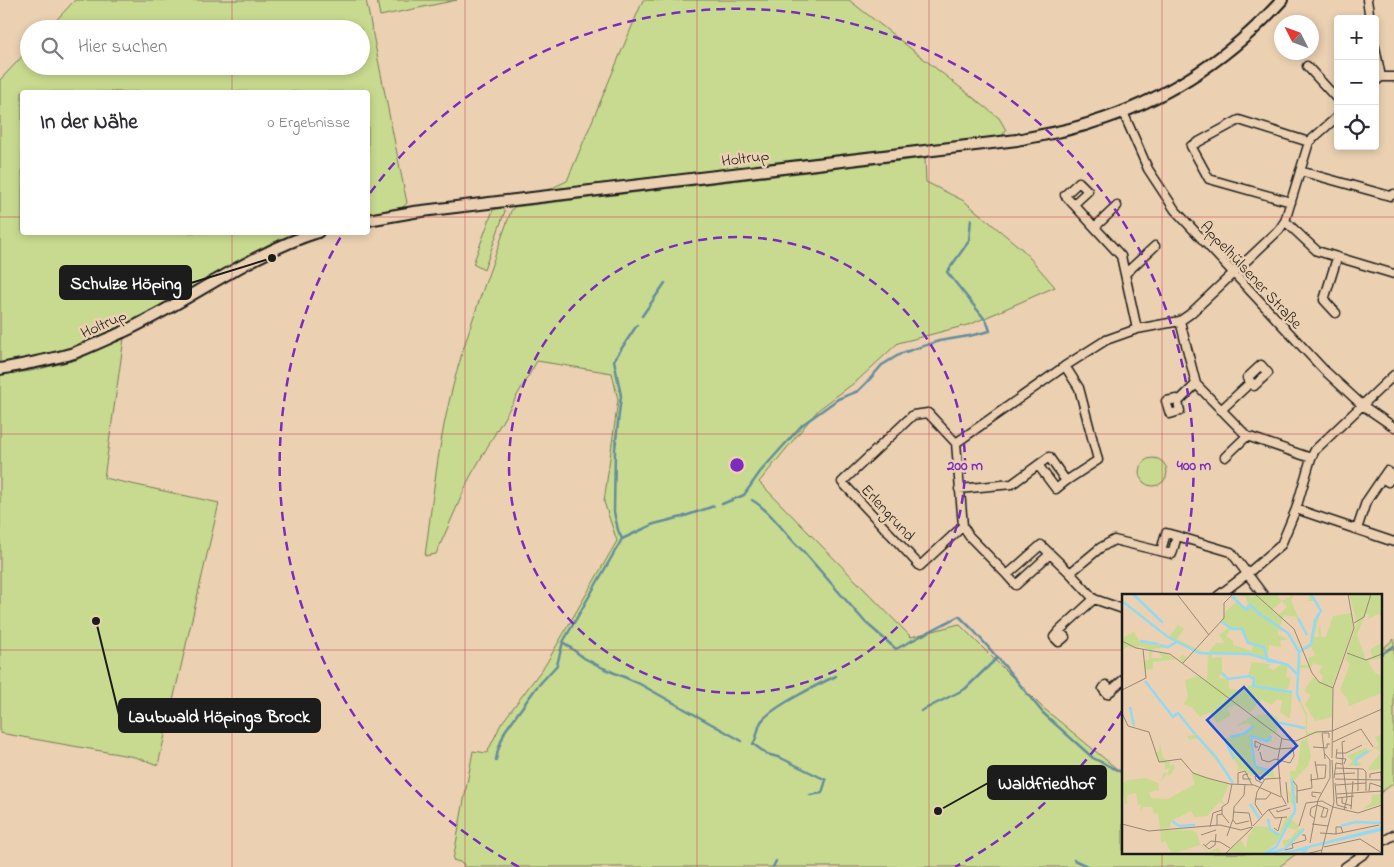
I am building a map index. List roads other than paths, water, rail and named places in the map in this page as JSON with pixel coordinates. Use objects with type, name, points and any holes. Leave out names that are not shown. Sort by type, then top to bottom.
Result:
[{"type":"main road","name":"Holtrup","points":[[370,220],[442,209],[1017,140],[1072,129],[1123,112],[1173,88],[1200,72],[1226,54],[1247,36],[1282,0]]},
{"type":"main road","name":"Holtrup","points":[[0,369],[75,352],[123,332],[263,255],[310,235]]},
{"type":"street","points":[[1367,0],[1369,15]]},
{"type":"street","points":[[1307,66],[1334,96]]},
{"type":"street","points":[[1379,80],[1394,77]]},
{"type":"street","name":"Appelhülsener Straße","points":[[1123,112],[1148,169],[1165,198],[1191,229],[1323,370],[1362,405],[1394,427]]},
{"type":"street","points":[[1291,202],[1209,179],[1191,146],[1239,120],[1309,142]]},
{"type":"street","points":[[1050,554],[1016,585],[969,536],[963,526],[956,443],[1065,366],[1106,340],[1137,329],[1180,321],[1190,314],[1279,230],[1285,220],[1309,142],[1334,120]]},
{"type":"street","points":[[1300,171],[1390,196],[1394,194]]},
{"type":"street","points":[[1074,204],[1121,256],[1137,329]]},
{"type":"street","points":[[1095,227],[1117,206]]},
{"type":"street","points":[[1285,220],[1317,251],[1394,274]]},
{"type":"street","points":[[1126,273],[1155,246]]},
{"type":"street","points":[[1336,313],[1324,300],[1337,258]]},
{"type":"street","points":[[1180,321],[1196,384],[1247,436],[1311,458]]},
{"type":"street","points":[[1038,465],[1056,488],[1098,460],[1079,388],[1065,366]]},
{"type":"street","points":[[1221,594],[1281,545],[1296,509],[1315,450],[1394,375]]},
{"type":"street","points":[[1221,410],[1251,382]]},
{"type":"street","points":[[1178,402],[1196,384]]},
{"type":"street","name":"Erlengrund","points":[[956,443],[928,413],[913,415],[842,482],[920,566],[963,526]]},
{"type":"street","points":[[1225,457],[1247,436]]},
{"type":"street","points":[[959,489],[1012,484],[1048,457],[1066,481]]},
{"type":"street","points":[[1357,529],[1366,502],[1382,478]]},
{"type":"street","points":[[1296,509],[1394,542]]},
{"type":"street","points":[[1070,572],[1100,548],[1114,540],[1172,554],[1177,536],[1231,552],[1262,594]]},
{"type":"street","points":[[1007,575],[1041,544],[1094,599],[1122,609]]},
{"type":"street","points":[[1059,631],[1094,599]]},
{"type":"street","points":[[1111,691],[1122,681]]},
{"type":"street","points":[[1382,841],[1394,835]]},
{"type":"street","points":[[1345,867],[1364,854]]},
{"type":"waterway","points":[[722,504],[744,495],[760,472],[802,425],[838,399],[858,391],[882,365],[902,353],[939,341],[990,331],[987,322],[947,272],[969,241],[971,219]]},
{"type":"waterway","points":[[642,316],[665,283]]},
{"type":"waterway","points":[[496,760],[505,731],[536,688],[557,665],[563,642],[622,539],[614,512],[615,449],[621,396],[614,360],[637,325]]},
{"type":"waterway","points":[[752,500],[772,517],[865,622],[896,649],[959,616],[1003,664],[1043,713],[1093,758],[1122,772]]},
{"type":"waterway","points":[[622,539],[654,524],[714,506]]},
{"type":"waterway","points":[[563,642],[584,658],[638,683],[742,741]]},
{"type":"waterway","points":[[1382,654],[1394,646]]},
{"type":"waterway","points":[[921,711],[965,689],[997,658]]},
{"type":"waterway","points":[[810,795],[822,793],[826,780],[781,758],[767,754],[753,744],[761,722],[766,716],[796,697],[836,676]]},
{"type":"waterway","points":[[1074,860],[1089,867]]},
{"type":"waterway","points":[[773,867],[776,861]]},
{"type":"place","name":"Schulze Höping","points":[[272,258]]},
{"type":"place","name":"Laubwald Höpings Brock","points":[[96,621]]},
{"type":"place","name":"Waldfriedhof","points":[[938,811]]}]
